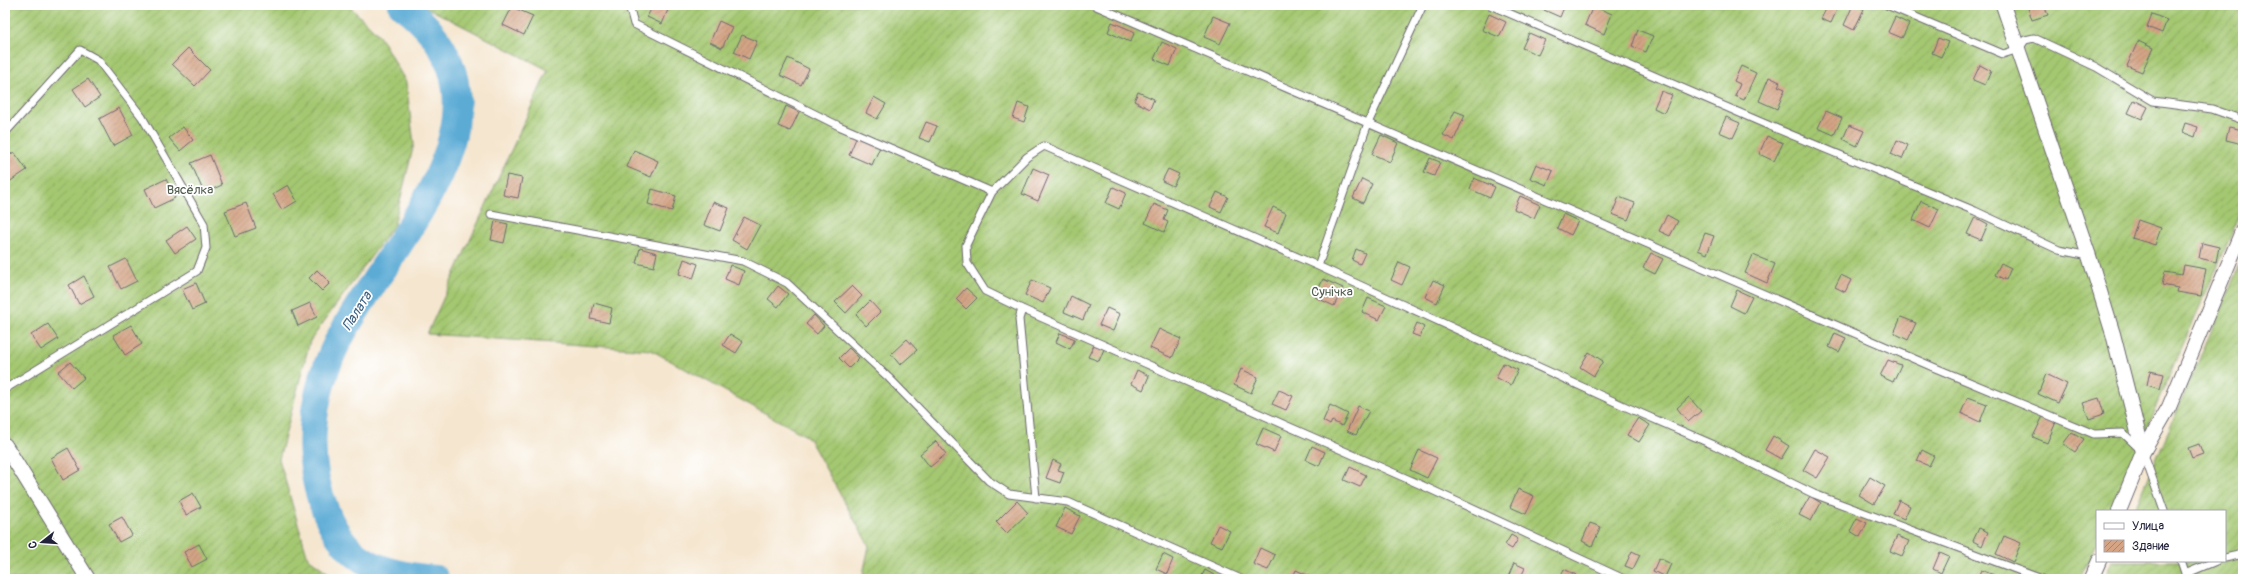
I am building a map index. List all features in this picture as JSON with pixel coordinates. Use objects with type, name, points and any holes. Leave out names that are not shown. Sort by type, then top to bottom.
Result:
[{"type":"street","points":[[2003,5],[2089,256],[2113,334],[2143,452]]},
{"type":"street","points":[[2119,510],[2143,452],[2169,407],[2243,230]]},
{"type":"street","points":[[5,445],[88,579]]},
{"type":"street","points":[[2092,579],[2099,562]]},
{"type":"lane","points":[[629,5],[634,24],[839,126],[992,192]]},
{"type":"lane","points":[[1094,5],[1933,367],[2086,431],[2094,434],[2123,433],[2143,452],[2164,510]]},
{"type":"lane","points":[[1318,266],[1368,123],[1423,5]]},
{"type":"lane","points":[[1490,5],[1770,126],[1975,210],[2059,250],[2089,256]]},
{"type":"lane","points":[[1887,5],[1990,50],[2003,54],[2019,49],[2025,40],[2034,38],[2096,67],[2154,101],[2212,110],[2243,120]]},
{"type":"lane","points":[[5,133],[80,50],[98,60],[142,117],[204,224],[206,248],[197,271],[5,389]]},
{"type":"lane","points":[[1624,579],[1419,484],[1022,309],[985,291],[967,263],[966,245],[992,192],[1027,157],[1044,146],[1318,266],[1624,406],[1714,444],[1814,494],[2042,579]]},
{"type":"lane","points":[[491,214],[743,261],[787,283],[889,378],[989,481],[1009,494],[1068,502],[1240,579]]},
{"type":"lane","points":[[1022,309],[1019,319],[1036,498]]},
{"type":"lane","points":[[2226,558],[2243,554]]},
{"type":"lane","points":[[2181,562],[2186,576],[2214,562]]},
{"type":"green space","name":"Вясёлка","points":[[5,5],[348,5],[379,35],[406,82],[414,144],[394,225],[310,341],[279,459],[308,558],[337,579],[5,579]]},
{"type":"green space","name":"Сунічка","points":[[422,5],[2243,5],[2243,208],[2110,510],[2096,510],[2096,543],[2080,579],[862,579],[869,546],[808,437],[651,350],[427,334],[548,70]]},
{"type":"green space","points":[[2243,257],[2243,579],[2104,579],[2112,562],[2226,562],[2226,510],[2134,510]]},
{"type":"building","points":[[653,5],[670,5],[662,24],[647,17]]},
{"type":"building","points":[[1546,5],[1565,5],[1560,17],[1544,10]]},
{"type":"building","points":[[1828,5],[1839,5],[1831,23],[1821,19]]},
{"type":"building","points":[[1853,5],[1864,9],[1854,30],[1844,25]]},
{"type":"building","points":[[2027,5],[2044,5],[2048,15],[2032,20]]},
{"type":"building","points":[[1593,6],[1612,14],[1604,34],[1585,25]]},
{"type":"building","points":[[512,7],[533,16],[524,35],[503,25]]},
{"type":"building","points":[[1489,14],[1506,22],[1499,37],[1482,30]]},
{"type":"building","points":[[2152,14],[2167,20],[2162,33],[2147,27]]},
{"type":"building","points":[[1213,16],[1230,23],[1220,44],[1204,37]]},
{"type":"building","points":[[1895,17],[1909,24],[1902,38],[1888,32]]},
{"type":"building","points":[[719,21],[732,27],[722,48],[710,42]]},
{"type":"building","points":[[1112,22],[1135,32],[1130,42],[1108,32]]},
{"type":"building","points":[[1638,30],[1653,36],[1646,52],[1632,46]]},
{"type":"building","points":[[1529,33],[1545,40],[1538,55],[1522,48]]},
{"type":"building","points":[[742,35],[757,41],[749,59],[734,52]]},
{"type":"building","points":[[1938,38],[1948,42],[1941,57],[1932,53]]},
{"type":"building","points":[[2138,41],[2153,48],[2142,72],[2127,66]]},
{"type":"building","points":[[1162,42],[1177,49],[1170,66],[1154,59]]},
{"type":"building","points":[[188,48],[210,70],[195,86],[172,64]]},
{"type":"building","points":[[788,58],[809,69],[801,85],[780,75]]},
{"type":"building","points":[[1980,65],[1991,71],[1985,85],[1973,80]]},
{"type":"building","points":[[1741,66],[1756,73],[1744,100],[1735,96],[1740,84],[1734,81]]},
{"type":"building","points":[[1769,77],[1780,82],[1778,86],[1785,89],[1777,109],[1759,101]]},
{"type":"building","points":[[88,79],[100,97],[85,107],[73,89]]},
{"type":"building","points":[[1661,91],[1672,95],[1664,113],[1654,108]]},
{"type":"building","points":[[1138,92],[1154,99],[1150,109],[1134,101]]},
{"type":"building","points":[[874,97],[886,104],[877,119],[866,113]]},
{"type":"building","points":[[2134,100],[2148,107],[2142,119],[2128,113]]},
{"type":"building","points":[[1018,103],[1029,107],[1024,122],[1013,118]]},
{"type":"building","points":[[786,106],[799,112],[790,131],[778,126]]},
{"type":"building","points":[[119,108],[133,135],[113,146],[99,119]]},
{"type":"building","points":[[1455,111],[1465,115],[1454,140],[1443,135]]},
{"type":"building","points":[[1826,111],[1842,118],[1834,135],[1818,128]]},
{"type":"building","points":[[1726,117],[1740,123],[1733,138],[1719,132]]},
{"type":"building","points":[[926,122],[937,126],[930,142],[919,138]]},
{"type":"building","points":[[2185,123],[2198,127],[2195,137],[2182,132]]},
{"type":"building","points":[[1849,125],[1864,131],[1857,146],[1843,139]]},
{"type":"building","points":[[183,127],[193,140],[180,151],[169,138]]},
{"type":"building","points":[[2229,127],[2243,130],[2243,144],[2226,140]]},
{"type":"building","points":[[1381,135],[1398,143],[1390,162],[1372,154]]},
{"type":"building","points":[[857,136],[880,147],[872,165],[849,155]]},
{"type":"building","points":[[1767,136],[1783,143],[1774,161],[1759,154]]},
{"type":"building","points":[[1897,140],[1908,145],[1902,159],[1891,154]]},
{"type":"building","points":[[634,150],[658,161],[651,177],[627,167]]},
{"type":"building","points":[[14,152],[27,170],[9,182],[5,177],[5,158]]},
{"type":"building","points":[[210,155],[222,185],[204,193],[191,163]]},
{"type":"building","points":[[1430,158],[1440,162],[1434,176],[1424,172]]},
{"type":"building","points":[[1536,164],[1553,171],[1547,185],[1530,178]]},
{"type":"building","points":[[1033,168],[1049,175],[1038,201],[1022,194]]},
{"type":"building","points":[[1168,169],[1179,174],[1173,186],[1162,181]]},
{"type":"building","points":[[507,175],[522,178],[518,198],[503,195]]},
{"type":"building","points":[[1474,178],[1495,187],[1490,198],[1470,189]]},
{"type":"building","points":[[166,179],[175,198],[154,208],[145,189]]},
{"type":"building","points":[[1362,179],[1372,184],[1363,203],[1353,198]]},
{"type":"building","points":[[288,185],[297,201],[282,210],[273,194]]},
{"type":"building","points":[[1113,187],[1126,193],[1119,209],[1106,203]]},
{"type":"building","points":[[652,189],[676,196],[672,211],[648,204]]},
{"type":"building","points":[[1217,192],[1228,197],[1221,212],[1210,207]]},
{"type":"building","points":[[1520,196],[1540,205],[1534,218],[1514,209]]},
{"type":"building","points":[[1619,197],[1635,203],[1628,220],[1612,214]]},
{"type":"building","points":[[1921,201],[1939,209],[1930,228],[1913,220]]},
{"type":"building","points":[[713,202],[729,208],[720,231],[704,225]]},
{"type":"building","points":[[246,203],[256,228],[235,236],[225,211]]},
{"type":"building","points":[[1154,204],[1168,210],[1164,220],[1168,222],[1164,232],[1145,223]]},
{"type":"building","points":[[1273,207],[1286,213],[1278,233],[1264,227]]},
{"type":"building","points":[[1563,214],[1578,221],[1571,235],[1557,228]]},
{"type":"building","points":[[1667,215],[1678,221],[1670,236],[1659,231]]},
{"type":"building","points":[[744,217],[760,225],[747,249],[732,240]]},
{"type":"building","points":[[1975,217],[1988,224],[1981,240],[1967,234]]},
{"type":"building","points":[[2138,220],[2161,228],[2155,245],[2132,238]]},
{"type":"building","points":[[495,221],[508,224],[504,243],[491,240]]},
{"type":"building","points":[[187,226],[196,239],[175,253],[166,240]]},
{"type":"building","points":[[1705,233],[1714,236],[1707,254],[1698,250]]},
{"type":"building","points":[[2202,243],[2219,247],[2216,262],[2199,258]]},
{"type":"building","points":[[640,248],[657,253],[654,267],[636,263]]},
{"type":"building","points":[[1356,249],[1365,253],[1360,264],[1352,260]]},
{"type":"building","points":[[1651,253],[1663,259],[1655,274],[1643,268]]},
{"type":"building","points":[[1753,255],[1775,264],[1767,283],[1745,273]]},
{"type":"building","points":[[126,259],[137,281],[121,289],[110,267]]},
{"type":"building","points":[[684,259],[698,264],[693,279],[679,274]]},
{"type":"building","points":[[1399,262],[1410,267],[1402,285],[1391,280]]},
{"type":"building","points":[[2001,263],[2011,268],[2006,280],[1995,275]]},
{"type":"building","points":[[730,265],[744,271],[739,285],[725,279]]},
{"type":"building","points":[[2184,265],[2206,269],[2201,296],[2177,292],[2178,288],[2162,285],[2165,272],[2182,275]]},
{"type":"building","points":[[317,270],[330,283],[322,291],[309,278]]},
{"type":"building","points":[[1841,275],[1851,280],[1845,292],[1835,287]]},
{"type":"building","points":[[84,276],[94,296],[79,304],[69,285]]},
{"type":"building","points":[[1323,279],[1343,288],[1334,306],[1315,297]]},
{"type":"building","points":[[1032,280],[1050,288],[1043,303],[1025,295]]},
{"type":"building","points":[[1433,280],[1445,285],[1437,303],[1425,297]]},
{"type":"building","points":[[196,283],[205,304],[192,310],[182,289]]},
{"type":"building","points":[[778,286],[788,294],[778,307],[768,299]]},
{"type":"building","points":[[852,286],[862,296],[846,313],[835,302]]},
{"type":"building","points":[[966,288],[977,298],[966,309],[956,299]]},
{"type":"building","points":[[1737,290],[1752,297],[1744,313],[1730,306]]},
{"type":"building","points":[[1071,296],[1089,305],[1083,320],[1064,312]]},
{"type":"building","points":[[1368,298],[1386,306],[1379,320],[1362,312]]},
{"type":"building","points":[[870,301],[880,312],[866,326],[856,315]]},
{"type":"building","points":[[310,303],[317,317],[298,326],[292,311]]},
{"type":"building","points":[[594,303],[612,308],[609,323],[591,319]]},
{"type":"building","points":[[1107,308],[1120,314],[1113,331],[1099,325]]},
{"type":"building","points":[[814,315],[824,326],[817,334],[806,324]]},
{"type":"building","points":[[1901,317],[1916,323],[1908,340],[1894,333]]},
{"type":"building","points":[[1417,323],[1424,327],[1420,337],[1412,334]]},
{"type":"building","points":[[48,324],[58,339],[41,350],[31,335]]},
{"type":"building","points":[[131,325],[142,344],[125,355],[113,335]]},
{"type":"building","points":[[1159,329],[1181,339],[1172,358],[1150,348]]},
{"type":"building","points":[[1060,333],[1075,339],[1070,349],[1056,342]]},
{"type":"building","points":[[1835,333],[1846,338],[1839,352],[1829,347]]},
{"type":"building","points":[[730,334],[743,342],[736,353],[723,345]]},
{"type":"building","points":[[907,339],[917,350],[900,365],[891,354]]},
{"type":"building","points":[[1094,345],[1104,349],[1099,361],[1088,357]]},
{"type":"building","points":[[849,348],[859,358],[849,368],[839,358]]},
{"type":"building","points":[[1589,352],[1603,361],[1594,376],[1580,367]]},
{"type":"building","points":[[1888,360],[1901,365],[1893,382],[1880,376]]},
{"type":"building","points":[[70,362],[84,378],[72,388],[58,372]]},
{"type":"building","points":[[1503,363],[1518,370],[1511,385],[1496,378]]},
{"type":"building","points":[[1241,369],[1258,377],[1251,393],[1234,385]]},
{"type":"building","points":[[1137,370],[1149,376],[1143,390],[1131,384]]},
{"type":"building","points":[[2150,371],[2164,374],[2160,389],[2147,385]]},
{"type":"building","points":[[2046,374],[2067,384],[2058,403],[2038,394]]},
{"type":"building","points":[[1279,390],[1293,396],[1286,410],[1272,404]]},
{"type":"building","points":[[1689,397],[1701,411],[1688,422],[1677,408]]},
{"type":"building","points":[[1968,397],[1987,404],[1980,422],[1961,413]]},
{"type":"building","points":[[2099,398],[2104,414],[2089,419],[2083,403]]},
{"type":"building","points":[[1330,405],[1348,414],[1342,426],[1332,421],[1330,425],[1323,421]]},
{"type":"building","points":[[1358,406],[1369,411],[1356,435],[1347,431]]},
{"type":"building","points":[[2043,416],[2056,422],[2047,443],[2033,437]]},
{"type":"building","points":[[1638,418],[1650,425],[1639,442],[1627,435]]},
{"type":"building","points":[[1263,428],[1281,436],[1274,452],[1256,444]]},
{"type":"building","points":[[2072,432],[2084,439],[2075,452],[2063,444]]},
{"type":"building","points":[[1773,436],[1789,446],[1781,459],[1765,450]]},
{"type":"building","points":[[936,441],[946,454],[930,467],[920,454]]},
{"type":"building","points":[[2199,444],[2203,454],[2192,458],[2188,448]]},
{"type":"building","points":[[1312,446],[1325,452],[1319,466],[1306,460]]},
{"type":"building","points":[[68,448],[80,470],[63,480],[51,458]]},
{"type":"building","points":[[1815,449],[1830,457],[1817,478],[1803,470]]},
{"type":"building","points":[[1419,450],[1437,458],[1427,478],[1410,470]]},
{"type":"building","points":[[1922,450],[1934,456],[1929,466],[1917,461]]},
{"type":"building","points":[[1053,460],[1061,464],[1058,470],[1064,472],[1060,483],[1046,478]]},
{"type":"building","points":[[1350,467],[1366,475],[1360,487],[1344,480]]},
{"type":"building","points":[[1870,477],[1885,486],[1874,504],[1859,495]]},
{"type":"building","points":[[1518,489],[1534,496],[1526,514],[1510,507]]},
{"type":"building","points":[[193,493],[201,507],[186,515],[179,501]]},
{"type":"building","points":[[1810,496],[1821,503],[1811,521],[1799,515]]},
{"type":"building","points":[[1899,500],[1910,506],[1904,519],[1893,514]]},
{"type":"building","points":[[1017,501],[1028,513],[1007,533],[996,522]]},
{"type":"building","points":[[1065,508],[1080,516],[1071,534],[1056,527]]},
{"type":"building","points":[[122,517],[132,535],[119,542],[109,524]]},
{"type":"building","points":[[1857,518],[1867,523],[1860,537],[1850,531]]},
{"type":"building","points":[[1590,523],[1601,527],[1592,546],[1582,541]]},
{"type":"building","points":[[1218,525],[1230,531],[1222,547],[1210,542]]},
{"type":"building","points":[[1979,528],[1988,532],[1982,546],[1973,541]]},
{"type":"building","points":[[1511,535],[1518,539],[1512,549],[1505,545]]},
{"type":"building","points":[[1897,536],[1909,541],[1902,556],[1890,551]]},
{"type":"building","points":[[2004,536],[2021,543],[2013,562],[1996,554]]},
{"type":"building","points":[[199,544],[207,559],[192,567],[184,552]]},
{"type":"building","points":[[1260,548],[1275,555],[1268,570],[1253,564]]},
{"type":"building","points":[[1632,551],[1640,555],[1633,569],[1625,566]]},
{"type":"building","points":[[1940,552],[1949,556],[1941,573],[1933,569]]},
{"type":"building","points":[[1163,554],[1173,559],[1167,574],[1156,569]]},
{"type":"building","points":[[1659,558],[1671,564],[1665,577],[1653,571]]},
{"type":"building","points":[[1514,563],[1525,568],[1520,579],[1508,577]]},
{"type":"building","points":[[1564,569],[1576,575],[1574,579],[1559,579]]},
{"type":"building","points":[[1205,570],[1221,579],[1200,579]]},
{"type":"building","points":[[1296,570],[1316,579],[1292,579]]},
{"type":"building","points":[[1981,570],[1994,575],[1992,579],[1977,579]]},
{"type":"waterway","name":"Палата","points":[[402,5],[440,45],[456,87],[454,131],[438,175],[414,220],[359,306],[336,345],[327,365],[316,406],[312,449],[314,470],[326,512],[335,530],[345,544],[356,555],[383,569],[399,574],[435,579]]}]
